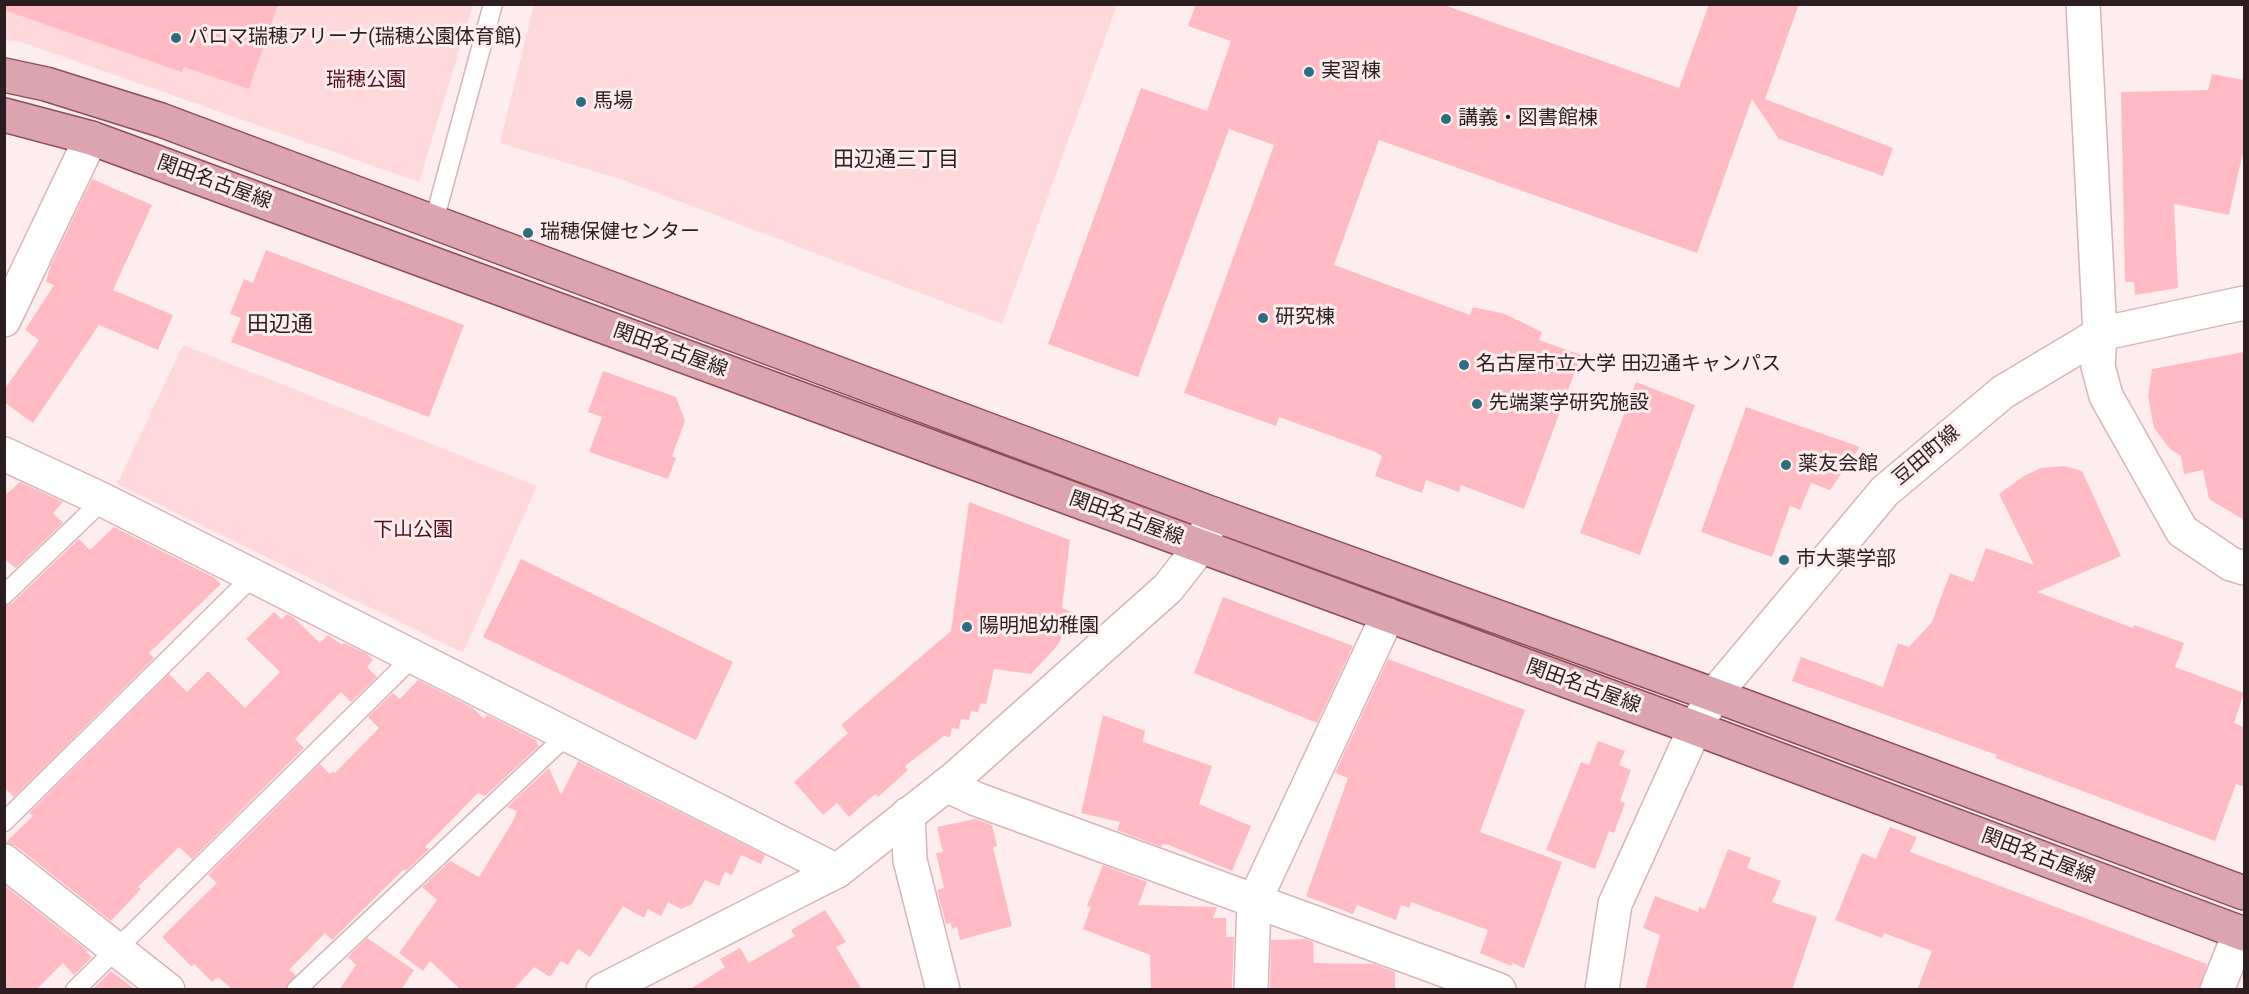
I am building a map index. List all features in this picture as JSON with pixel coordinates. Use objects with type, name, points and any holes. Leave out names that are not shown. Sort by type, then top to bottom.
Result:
[{"type":"main road","name":"関田名古屋線","points":[[4,75],[46,84],[161,120],[1213,514],[1714,694],[2244,892]]},
{"type":"main road","name":"関田名古屋線","points":[[4,115],[91,138],[1695,728],[2242,933]]},
{"type":"street","points":[[2083,4],[2100,334],[2098,366],[2106,396],[2182,531],[2231,564],[2244,568]]},
{"type":"street","points":[[4,320],[91,138]]},
{"type":"street","name":"豆田町線","points":[[1602,990],[1615,904],[1695,728],[1714,694],[1885,491],[2003,392],[2100,334],[2244,303]]},
{"type":"street","points":[[4,454],[103,500],[837,871]]},
{"type":"street","points":[[603,990],[837,871],[946,785],[1168,588],[1201,546],[1213,514]]},
{"type":"street","points":[[1251,990],[1254,902],[1388,615]]},
{"type":"street","points":[[946,785],[976,799],[1499,990]]},
{"type":"street","points":[[908,814],[910,860],[944,990]]},
{"type":"street","points":[[4,861],[168,990]]},
{"type":"street","points":[[2217,990],[2242,933]]},
{"type":"lane","points":[[434,221],[494,4]]},
{"type":"lane","points":[[4,595],[103,500]]},
{"type":"lane","points":[[4,822],[253,576]]},
{"type":"lane","points":[[75,990],[412,657]]},
{"type":"lane","points":[[296,990],[567,735]]},
{"type":"green space","points":[[534,4],[1117,5],[1002,324],[620,179],[500,143]]},
{"type":"green space","name":"瑞穂公園","points":[[5,5],[473,5],[419,182],[21,42],[5,40]]},
{"type":"green space","name":"下山公園","points":[[183,345],[537,486],[463,653],[117,484]]},
{"type":"building","name":"パロマ瑞穂アリーナ(瑞穂公園体育館)","points":[[4,4],[278,4],[249,89],[184,67],[182,72],[4,10]]},
{"type":"building","points":[[1196,4],[1441,4],[1679,88],[1709,4],[1799,4],[1765,99],[1893,148],[1883,176],[1779,139],[1752,99],[1697,253],[1379,140],[1334,265],[1470,315],[1473,307],[1505,314],[1542,332],[1539,340],[1581,355],[1524,509],[1461,485],[1459,492],[1426,480],[1422,493],[1375,476],[1382,456],[1373,451],[1279,417],[1276,426],[1184,393],[1274,145],[1229,129],[1138,377],[1048,344],[1141,88],[1207,111],[1231,41],[1188,26]]},
{"type":"building","points":[[2212,74],[2244,80],[2244,156],[2242,156],[2229,215],[2174,204],[2178,288],[2135,295],[2134,282],[2125,282],[2121,92],[2208,90]]},
{"type":"building","points":[[92,179],[152,205],[113,290],[173,315],[158,350],[99,325],[33,423],[4,402],[4,390],[39,340],[25,330],[54,285],[46,282],[50,267]]},
{"type":"building","points":[[266,250],[464,325],[429,417],[231,342],[241,318],[230,314],[244,279],[253,283]]},
{"type":"building","points":[[2244,352],[2244,520],[2209,499],[2203,470],[2184,474],[2181,456],[2170,449],[2154,428],[2148,396],[2152,369]]},
{"type":"building","points":[[603,371],[676,397],[685,421],[672,456],[676,458],[668,479],[589,452],[602,417],[588,412]]},
{"type":"building","points":[[1636,382],[1695,405],[1640,555],[1580,533]]},
{"type":"building","name":"薬友会館","points":[[1746,407],[1860,447],[1830,490],[1811,483],[1800,510],[1790,506],[1772,557],[1701,532]]},
{"type":"building","points":[[2064,466],[2082,471],[2121,556],[2037,592],[2133,628],[2134,625],[2184,643],[2175,667],[2244,693],[2234,723],[2244,727],[2244,787],[2236,784],[2215,841],[1995,758],[1997,755],[1792,681],[1801,657],[1883,687],[1898,643],[1909,647],[1932,622],[1950,573],[1973,582],[1986,548],[2034,565],[1999,494],[2024,476],[2041,468]]},
{"type":"building","points":[[20,482],[63,502],[53,513],[63,523],[16,568],[4,559],[4,496]]},
{"type":"building","points":[[969,502],[1070,540],[1062,608],[1087,619],[1062,636],[1058,645],[1031,674],[994,669],[986,704],[981,703],[978,712],[971,711],[969,720],[961,719],[959,729],[952,728],[950,737],[944,736],[905,766],[908,770],[878,797],[875,794],[849,817],[837,803],[823,815],[794,782],[848,733],[841,725],[951,631]]},
{"type":"building","points":[[114,527],[215,578],[221,584],[149,653],[154,658],[14,797],[4,787],[4,606],[12,603],[79,539],[90,550]]},
{"type":"building","points":[[521,559],[733,662],[696,740],[483,637]]},
{"type":"building","points":[[1223,597],[1353,646],[1317,723],[1194,673]]},
{"type":"building","points":[[274,612],[282,619],[287,614],[294,618],[320,643],[328,635],[342,645],[344,643],[367,654],[373,660],[367,667],[377,677],[351,702],[341,692],[295,739],[304,748],[192,859],[179,847],[138,887],[141,889],[111,921],[16,846],[5,843],[33,816],[29,813],[169,674],[187,692],[208,671],[245,708],[280,672],[246,639]]},
{"type":"building","points":[[1388,659],[1525,710],[1480,832],[1562,862],[1524,968],[1512,963],[1511,966],[1480,953],[1488,930],[1411,902],[1409,908],[1401,905],[1396,920],[1357,905],[1353,914],[1306,896],[1348,778],[1335,773]]},
{"type":"building","points":[[418,680],[473,708],[484,719],[487,715],[536,740],[539,746],[485,796],[478,793],[425,847],[429,849],[406,871],[404,869],[332,940],[325,933],[289,970],[296,975],[285,990],[233,990],[218,977],[212,982],[194,964],[192,967],[162,937],[217,883],[208,875],[320,764],[330,774],[333,771],[335,773],[379,728],[368,717],[393,693],[400,699]]},
{"type":"building","points":[[1103,715],[1145,731],[1143,742],[1212,766],[1199,804],[1251,826],[1232,871],[1169,845],[1162,844],[1161,847],[1117,830],[1120,822],[1081,813]]},
{"type":"building","points":[[1598,741],[1625,751],[1619,765],[1631,770],[1620,801],[1625,803],[1614,833],[1609,831],[1595,869],[1546,850],[1581,762],[1589,765]]},
{"type":"building","points":[[578,761],[765,855],[761,864],[741,855],[732,875],[725,872],[719,886],[705,880],[692,904],[681,909],[668,902],[661,916],[648,909],[644,918],[623,906],[590,957],[578,949],[568,965],[561,961],[550,977],[534,967],[513,990],[461,990],[430,961],[423,971],[399,953],[437,900],[422,887],[450,861],[479,877],[517,811],[507,807],[549,768],[561,795]]},
{"type":"building","points":[[975,819],[992,825],[997,846],[993,847],[1012,926],[960,940],[957,927],[952,929],[951,923],[946,924],[937,890],[944,888],[936,853],[943,852],[937,827]]},
{"type":"building","points":[[1890,827],[1917,837],[1910,852],[2207,964],[2199,990],[1917,990],[1932,951],[1884,933],[1882,938],[1835,920],[1862,853],[1876,859]]},
{"type":"building","points":[[1728,849],[1751,858],[1747,868],[1781,881],[1772,902],[1817,917],[1792,990],[1645,990],[1660,935],[1643,928],[1655,896],[1698,912],[1699,907],[1705,909]]},
{"type":"building","points":[[1103,865],[1147,882],[1138,905],[1217,907],[1213,918],[1226,918],[1226,937],[1234,937],[1232,990],[1151,990],[1150,955],[1083,929],[1091,907],[1087,906]]},
{"type":"building","points":[[4,885],[88,951],[86,952],[92,957],[74,975],[63,963],[36,990],[4,990]]},
{"type":"building","points":[[825,910],[846,942],[836,947],[862,990],[689,990],[725,967],[720,959],[740,948],[749,963],[795,936],[791,930]]},
{"type":"building","points":[[367,938],[414,970],[401,990],[339,990],[356,965],[348,957]]},
{"type":"building","points":[[1305,939],[1313,942],[1314,963],[1374,964],[1395,972],[1395,990],[1270,990],[1271,940]]},
{"type":"building","points":[[111,971],[136,990],[92,990]]},
{"type":"place","name":"パロマ瑞穂アリーナ(瑞穂公園体育館)","points":[[176,38]]},
{"type":"place","name":"実習棟","points":[[1309,72]]},
{"type":"place","name":"馬場","points":[[581,102]]},
{"type":"place","name":"講義・図書館棟","points":[[1446,119]]},
{"type":"place","name":"瑞穂保健センター","points":[[528,233]]},
{"type":"place","name":"研究棟","points":[[1263,318]]},
{"type":"place","name":"名古屋市立大学 田辺通キャンパス","points":[[1464,365]]},
{"type":"place","name":"先端薬学研究施設","points":[[1477,404]]},
{"type":"place","name":"薬友会館","points":[[1786,465]]},
{"type":"place","name":"市大薬学部","points":[[1784,560]]},
{"type":"place","name":"陽明旭幼稚園","points":[[967,627]]},
{"type":"district","name":"田辺通三丁目","points":[[896,161]]},
{"type":"district","name":"田辺通","points":[[280,325]]}]
